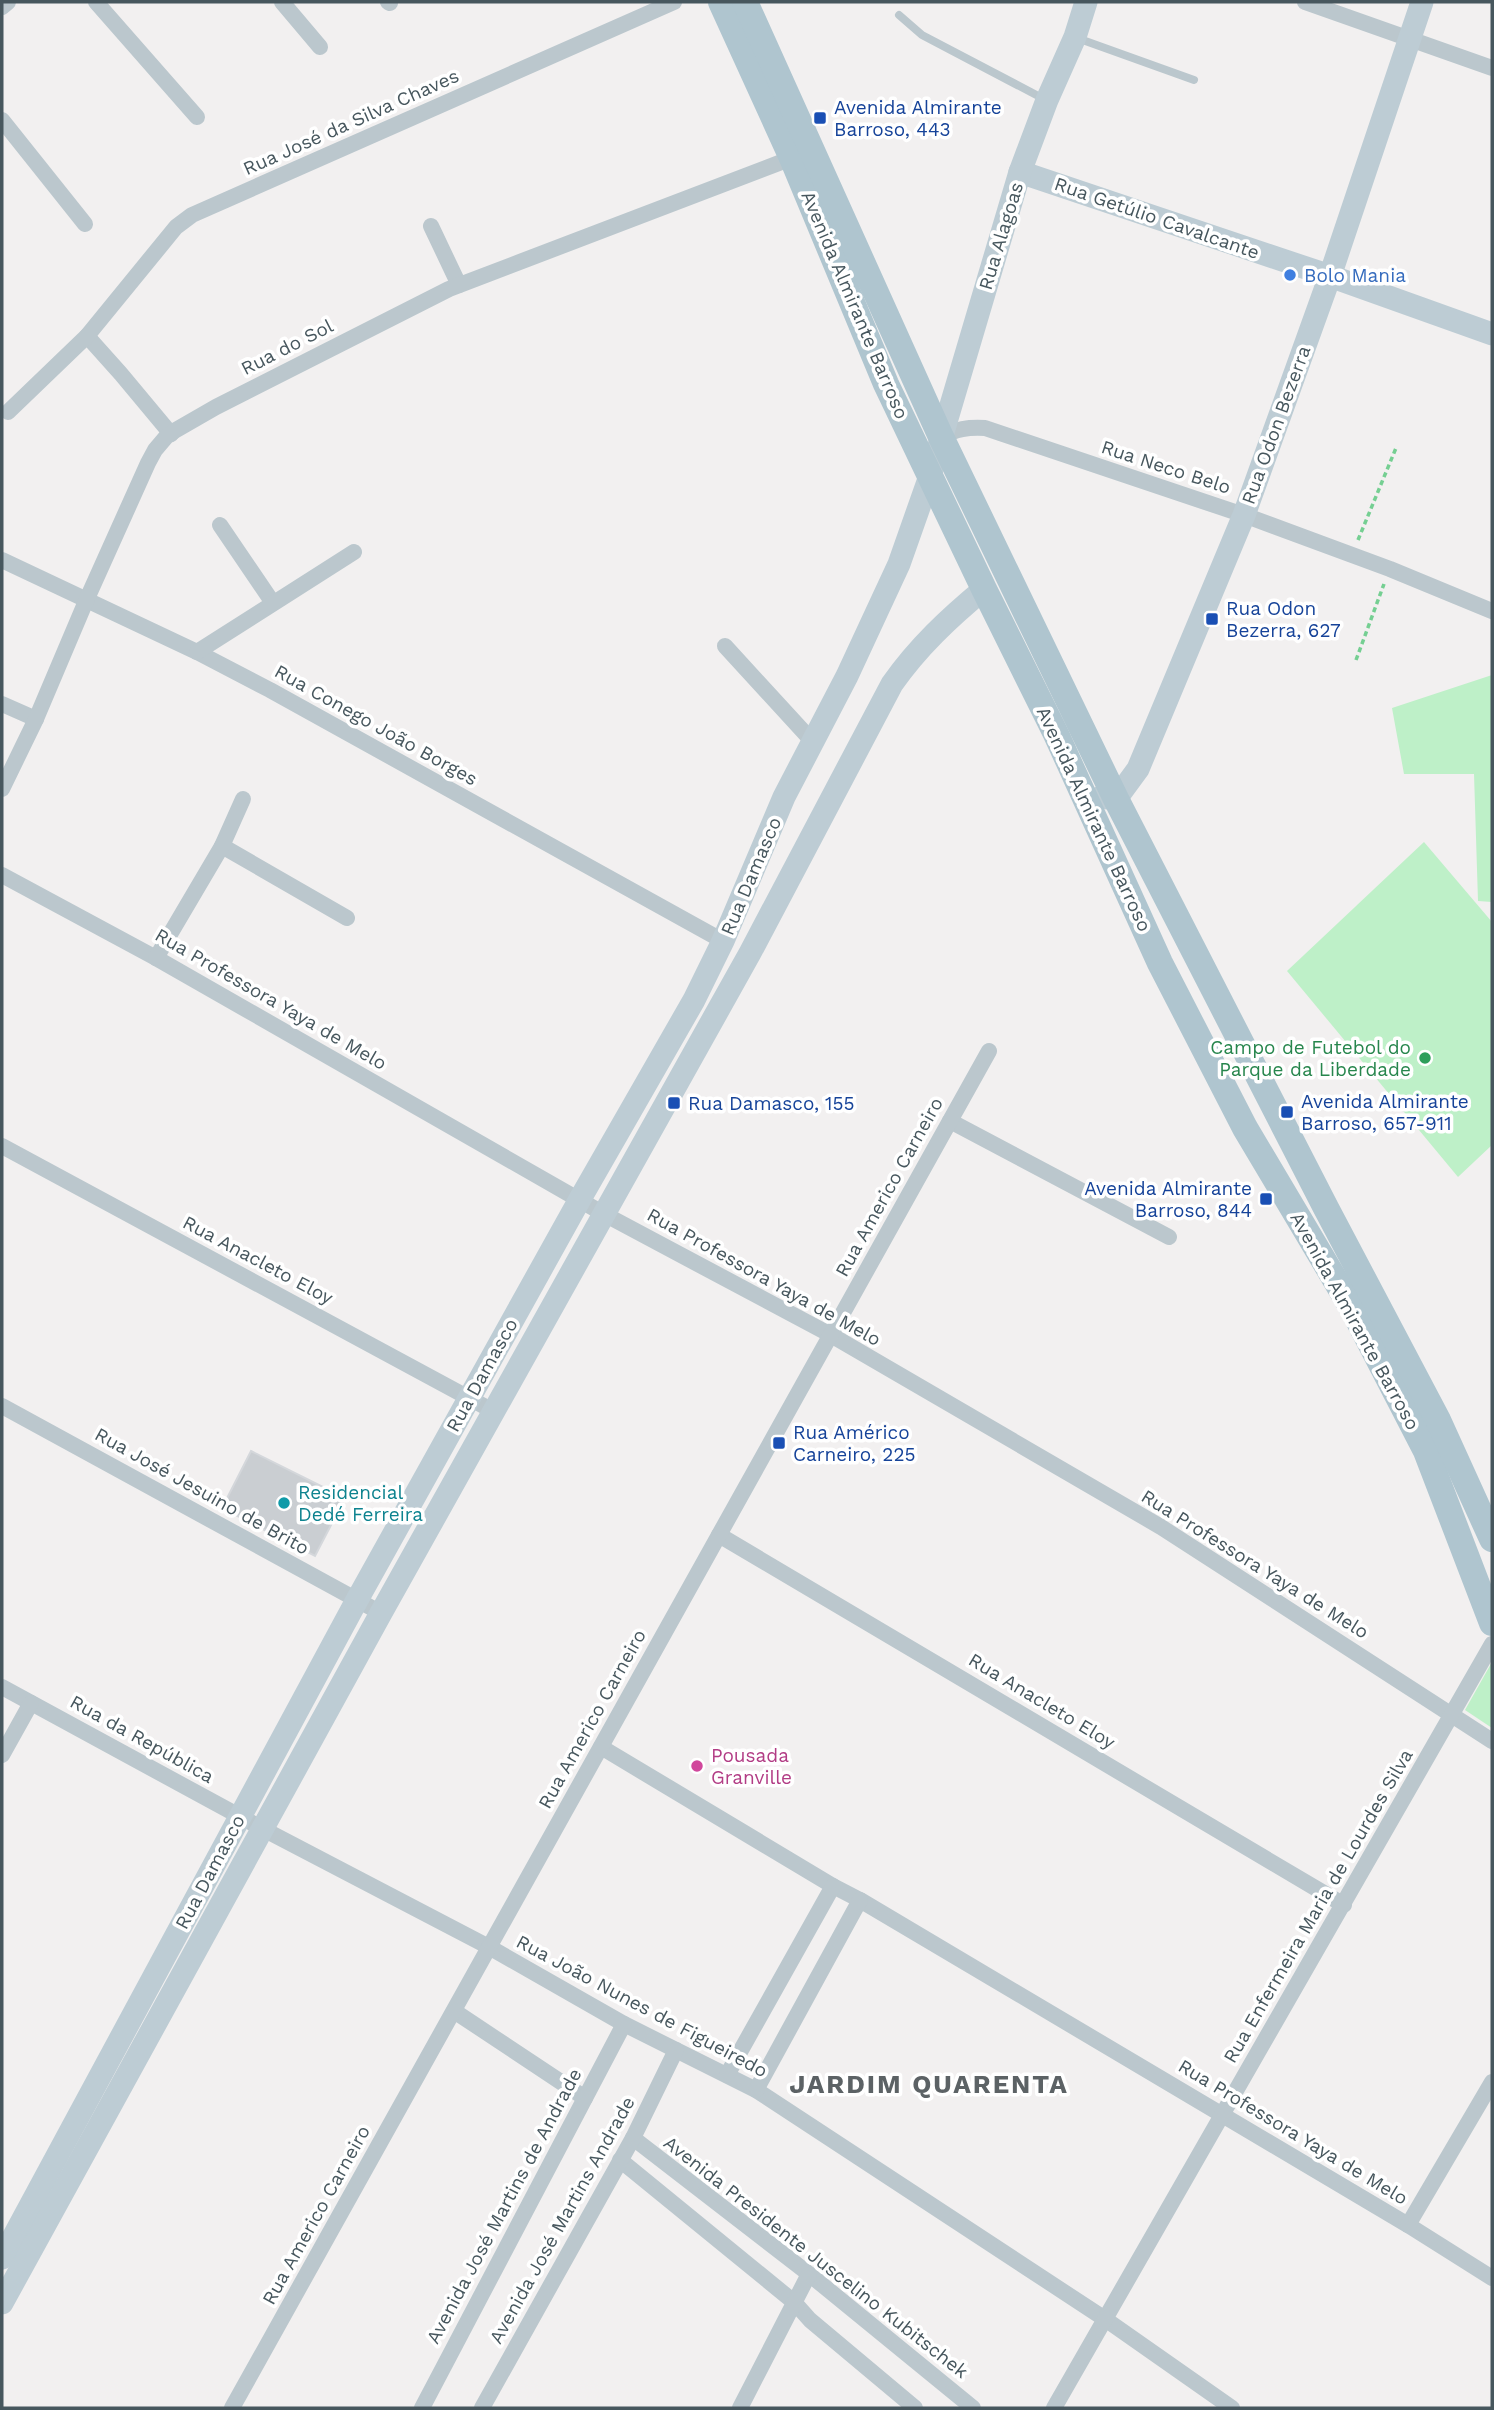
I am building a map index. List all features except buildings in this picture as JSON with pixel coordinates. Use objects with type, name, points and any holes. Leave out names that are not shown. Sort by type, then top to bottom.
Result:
[{"type":"main road","name":"Avenida Almirante Barroso","points":[[721,2],[792,159],[886,384],[1056,734],[1160,963],[1245,1128],[1352,1308],[1426,1451],[1492,1623]]},
{"type":"main road","name":"Avenida Almirante Barroso","points":[[745,2],[941,436],[1116,799],[1438,1420],[1492,1539]]},
{"type":"street","points":[[2,7],[8,2]]},
{"type":"street","points":[[96,2],[197,117]]},
{"type":"street","points":[[282,2],[320,47]]},
{"type":"street","name":"Rua José da Silva Chaves","points":[[8,412],[87,336],[176,227],[192,215],[674,2]]},
{"type":"street","name":"Rua Alagoas","points":[[930,476],[1020,172],[1047,100],[1075,37],[1086,2]]},
{"type":"street","points":[[1306,2],[1492,68]]},
{"type":"street","name":"Rua Odon Bezerra","points":[[1116,799],[1138,769],[1244,515],[1330,276],[1422,2]]},
{"type":"street","points":[[2,120],[85,224]]},
{"type":"street","name":"Rua do Sol","points":[[2,789],[36,719],[148,463],[155,450],[171,434],[216,407],[459,285],[792,159]]},
{"type":"street","name":"Rua Getúlio Cavalcante","points":[[1020,172],[1330,276],[1492,334]]},
{"type":"street","points":[[431,226],[459,285]]},
{"type":"street","points":[[87,336],[171,434]]},
{"type":"street","name":"Rua Neco Belo","points":[[941,436],[970,427],[985,428],[1244,515],[1390,569],[1492,611]]},
{"type":"street","name":"Rua Damasco","points":[[2,2258],[357,1600],[694,1000],[723,941],[783,797],[847,676],[899,564],[930,476]]},
{"type":"street","points":[[220,525],[273,603]]},
{"type":"street","points":[[197,652],[354,552]]},
{"type":"street","name":"Rua Conego João Borges","points":[[2,560],[197,652],[270,690],[723,941]]},
{"type":"street","name":"Rua Damasco","points":[[2,2303],[8,2275],[263,1829],[750,953],[892,684],[910,659],[942,624],[984,589]]},
{"type":"street","points":[[725,646],[813,742]]},
{"type":"street","points":[[2,704],[36,719]]},
{"type":"street","points":[[1079,788],[1116,799]]},
{"type":"street","points":[[156,958],[222,846],[243,799]]},
{"type":"street","points":[[222,846],[347,918]]},
{"type":"street","name":"Rua Professora Yaya de Melo","points":[[2,875],[156,958],[604,1214],[831,1335],[1161,1527],[1492,1741]]},
{"type":"street","name":"Rua Americo Carneiro","points":[[232,2408],[989,1051]]},
{"type":"street","points":[[950,1121],[1169,1237]]},
{"type":"street","name":"Rua Anacleto Eloy","points":[[2,1146],[493,1411]]},
{"type":"street","name":"Rua José Jesuino de Brito","points":[[2,1406],[381,1613]]},
{"type":"street","name":"Rua Anacleto Eloy","points":[[719,1535],[1344,1905]]},
{"type":"street","name":"Rua Enfermeira Maria de Lourdes Silva","points":[[1054,2408],[1492,1644]]},
{"type":"street","name":"Rua da República","points":[[2,1687],[263,1829]]},
{"type":"street","points":[[2,1755],[31,1703]]},
{"type":"street","name":"Rua Professora Yaya de Melo","points":[[601,1747],[1408,2225],[1492,2278]]},
{"type":"street","name":"Rua João Nunes de Figueiredo","points":[[263,1829],[489,1947],[624,2024],[756,2090],[1105,2319],[1232,2408]]},
{"type":"street","points":[[727,2075],[833,1886]]},
{"type":"street","points":[[756,2090],[860,1900]]},
{"type":"street","points":[[454,2011],[585,2098]]},
{"type":"street","name":"Avenida José Martins de Andrade","points":[[422,2408],[624,2024]]},
{"type":"street","name":"Avenida José Martins Andrade","points":[[482,2408],[632,2138],[676,2050]]},
{"type":"street","points":[[1408,2225],[1492,2082]]},
{"type":"street","name":"Avenida Presidente Juscelino Kubitschek","points":[[632,2138],[809,2274],[973,2408]]},
{"type":"street","points":[[620,2160],[794,2302],[810,2320],[915,2408]]},
{"type":"street","points":[[740,2408],[809,2274]]},
{"type":"lane","points":[[900,15],[922,35],[1047,100]]},
{"type":"lane","points":[[1075,37],[1194,79]]},
{"type":"path","points":[[1352,555],[1396,448]]},
{"type":"path","points":[[1356,660],[1390,569]]},
{"type":"green space","points":[[1492,675],[1492,902],[1478,901],[1474,774],[1404,774],[1392,708]]},
{"type":"green space","name":"Campo de Futebol do Parque da Liberdade","points":[[1424,842],[1492,922],[1492,1145],[1458,1177],[1287,971]]},
{"type":"green space","points":[[1492,1662],[1492,1728],[1465,1710]]},
{"type":"place","name":"Avenida Almirante Barroso, 443","points":[[820,118]]},
{"type":"place","name":"Bolo Mania","points":[[1290,275]]},
{"type":"place","name":"Rua Odon Bezerra, 627","points":[[1212,619]]},
{"type":"place","name":"Campo de Futebol do Parque da Liberdade","points":[[1425,1058]]},
{"type":"place","name":"Rua Damasco, 155","points":[[674,1103]]},
{"type":"place","name":"Avenida Almirante Barroso, 657-911","points":[[1287,1112]]},
{"type":"place","name":"Avenida Almirante Barroso, 844","points":[[1266,1199]]},
{"type":"place","name":"Rua Américo Carneiro, 225","points":[[779,1443]]},
{"type":"place","name":"Residencial Dedé Ferreira","points":[[284,1503]]},
{"type":"place","name":"Pousada Granville","points":[[697,1766]]},
{"type":"district","name":"JARDIM QUARENTA","points":[[929,2084]]}]
